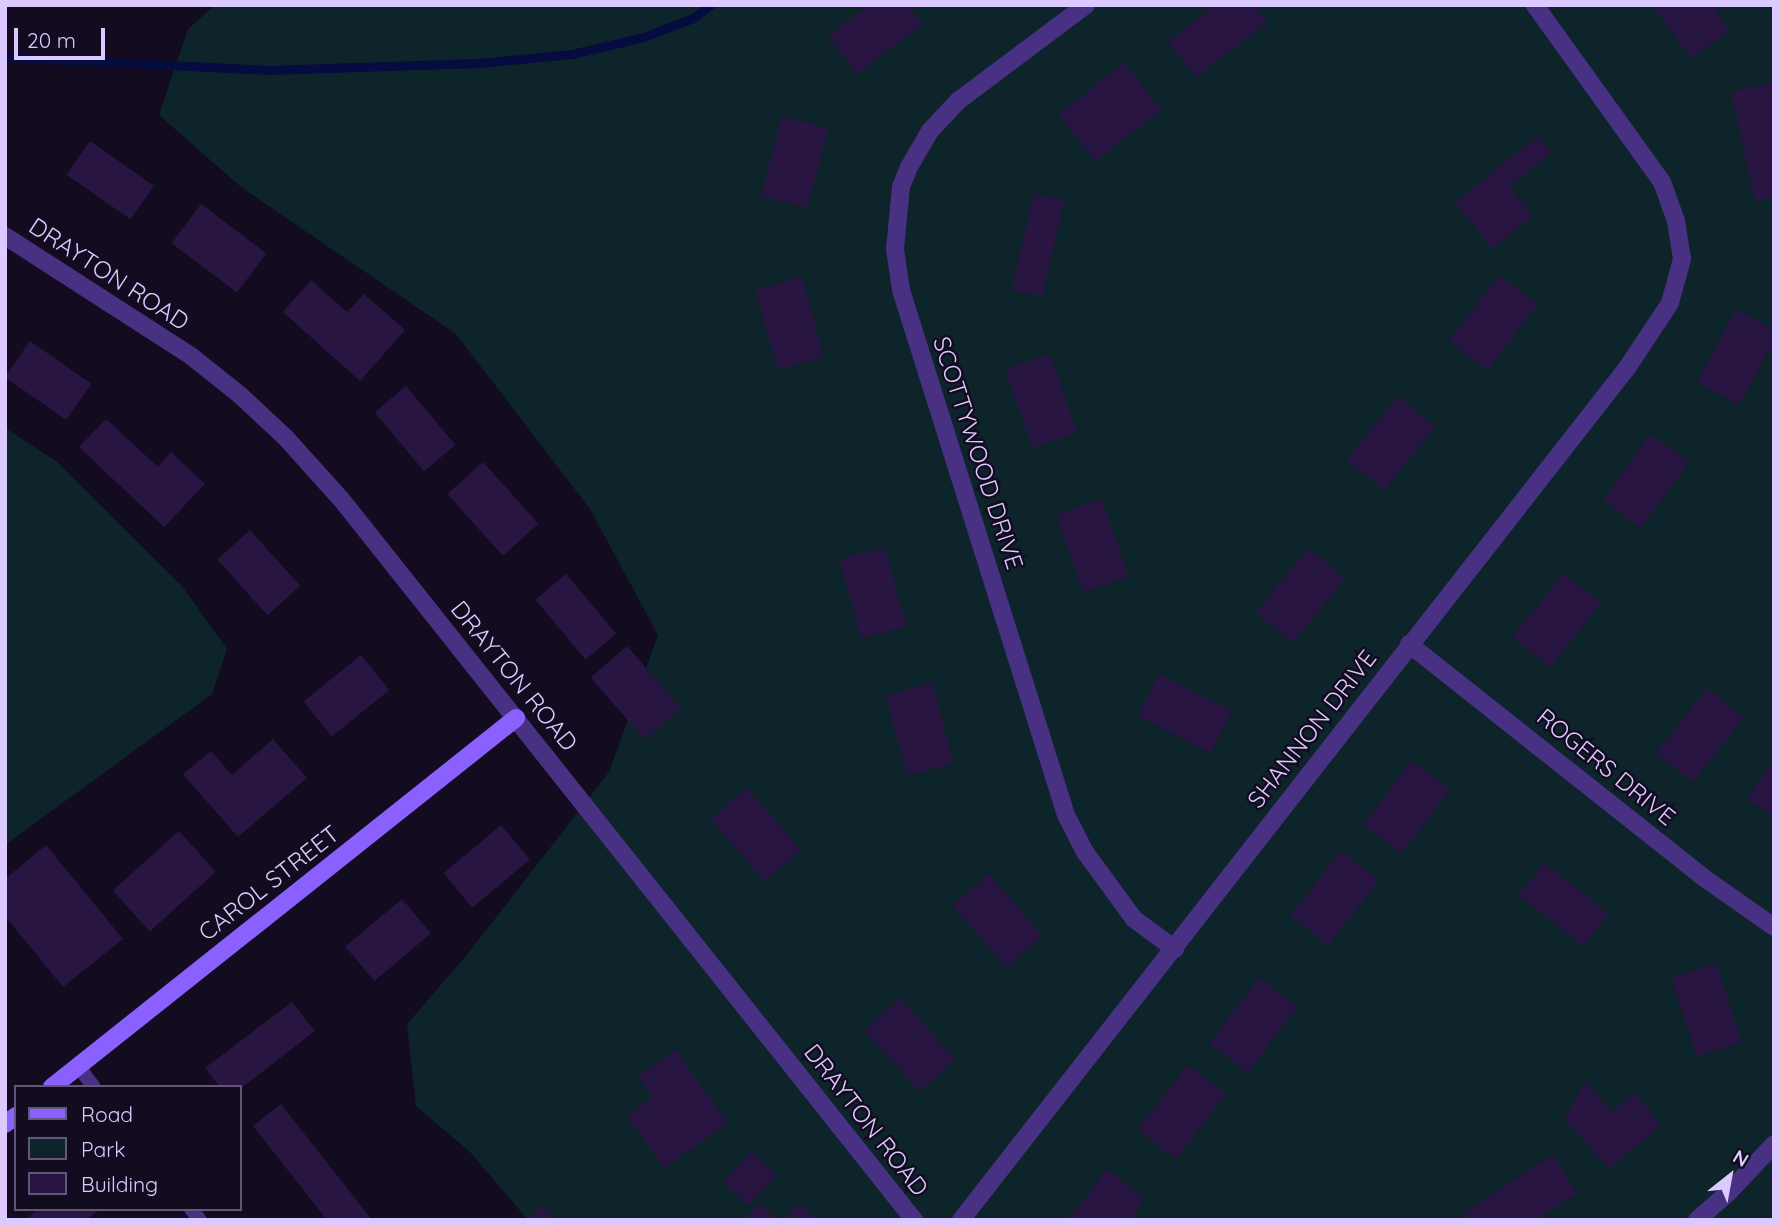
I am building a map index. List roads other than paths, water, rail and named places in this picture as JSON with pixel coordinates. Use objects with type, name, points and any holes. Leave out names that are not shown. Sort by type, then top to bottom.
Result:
[{"type":"street","name":"SCOTTYWOOD DRIVE","points":[[1086,5],[958,101],[929,131],[901,187],[895,248],[901,290],[1066,815],[1108,887],[1134,919],[1175,949]]},
{"type":"street","name":"SHANNON DRIVE","points":[[961,1220],[1627,368],[1670,303],[1682,259],[1676,221],[1662,182],[1535,5]]},
{"type":"street","name":"DRAYTON ROAD","points":[[5,236],[191,356],[240,395],[286,438],[341,499],[914,1220]]},
{"type":"street","name":"ROGERS DRIVE","points":[[1409,644],[1700,875],[1774,927]]},
{"type":"street","name":"CAROL STREET","points":[[54,1085],[516,718]]},
{"type":"street","points":[[1697,1220],[1730,1192],[1774,1144]]},
{"type":"lane","points":[[78,1066],[92,1085]]},
{"type":"waterway","points":[[5,57],[268,70],[479,63],[572,54],[644,37],[693,18],[710,5]]}]
